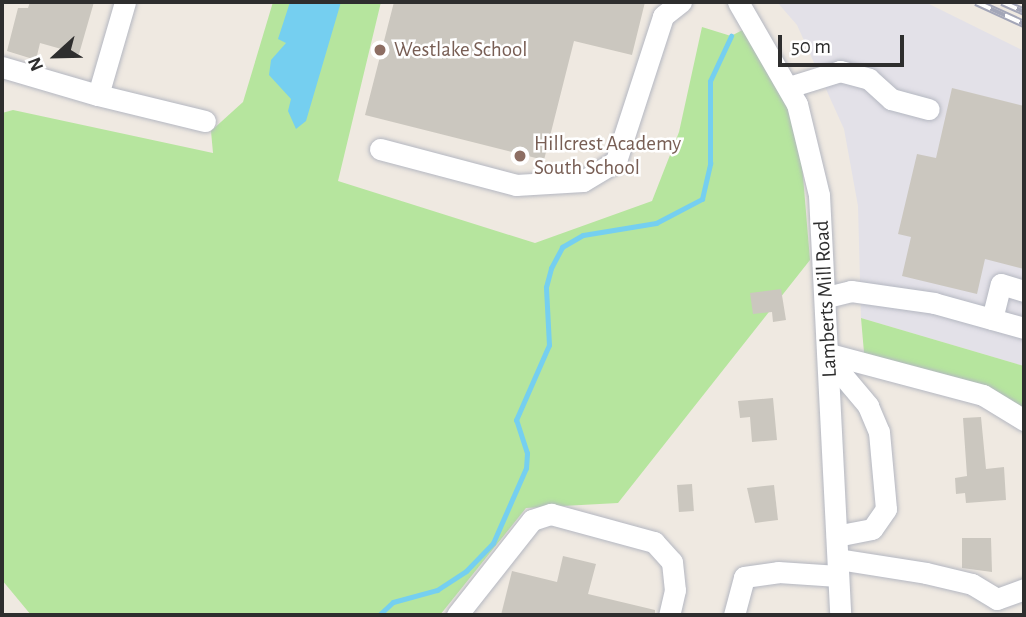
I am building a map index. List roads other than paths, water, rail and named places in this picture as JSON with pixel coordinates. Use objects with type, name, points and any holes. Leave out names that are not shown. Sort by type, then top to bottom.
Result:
[{"type":"street","points":[[98,95],[125,2]]},
{"type":"street","points":[[380,149],[516,185],[583,181],[615,161],[663,16],[681,2]]},
{"type":"street","name":"Lamberts Mill Road","points":[[738,2],[789,87],[819,195],[827,297],[840,615]]},
{"type":"street","points":[[2,67],[98,95],[205,121]]},
{"type":"street","points":[[789,87],[840,71],[869,79],[891,99],[929,109]]},
{"type":"street","points":[[992,319],[1001,284],[1024,291]]},
{"type":"street","points":[[827,297],[851,291],[934,303],[1024,328]]},
{"type":"street","points":[[830,364],[983,395],[1024,420]]},
{"type":"street","points":[[830,364],[868,406],[879,432],[886,509],[872,529],[837,536]]},
{"type":"street","points":[[457,615],[532,520],[551,514],[654,542],[672,562],[675,590],[668,615]]},
{"type":"street","points":[[734,615],[744,577],[778,572],[838,568],[938,575],[972,584],[997,599],[1024,589]]},
{"type":"water","points":[[290,2],[341,2],[306,121],[296,129],[288,111],[291,99],[269,75],[271,60],[286,43],[278,39]]},
{"type":"waterway","points":[[379,615],[393,602],[437,590],[466,571],[493,543],[526,468],[527,453],[516,420],[549,345],[546,287],[551,268],[562,247],[583,235],[656,223],[702,199],[710,163],[710,81],[731,36]]},
{"type":"railway","points":[[976,2],[1024,24]]},
{"type":"railway","points":[[1002,2],[1024,12]]},
{"type":"place","name":"Westlake School","points":[[380,50]]},
{"type":"place","name":"Hillcrest Academy South School","points":[[520,156]]}]
